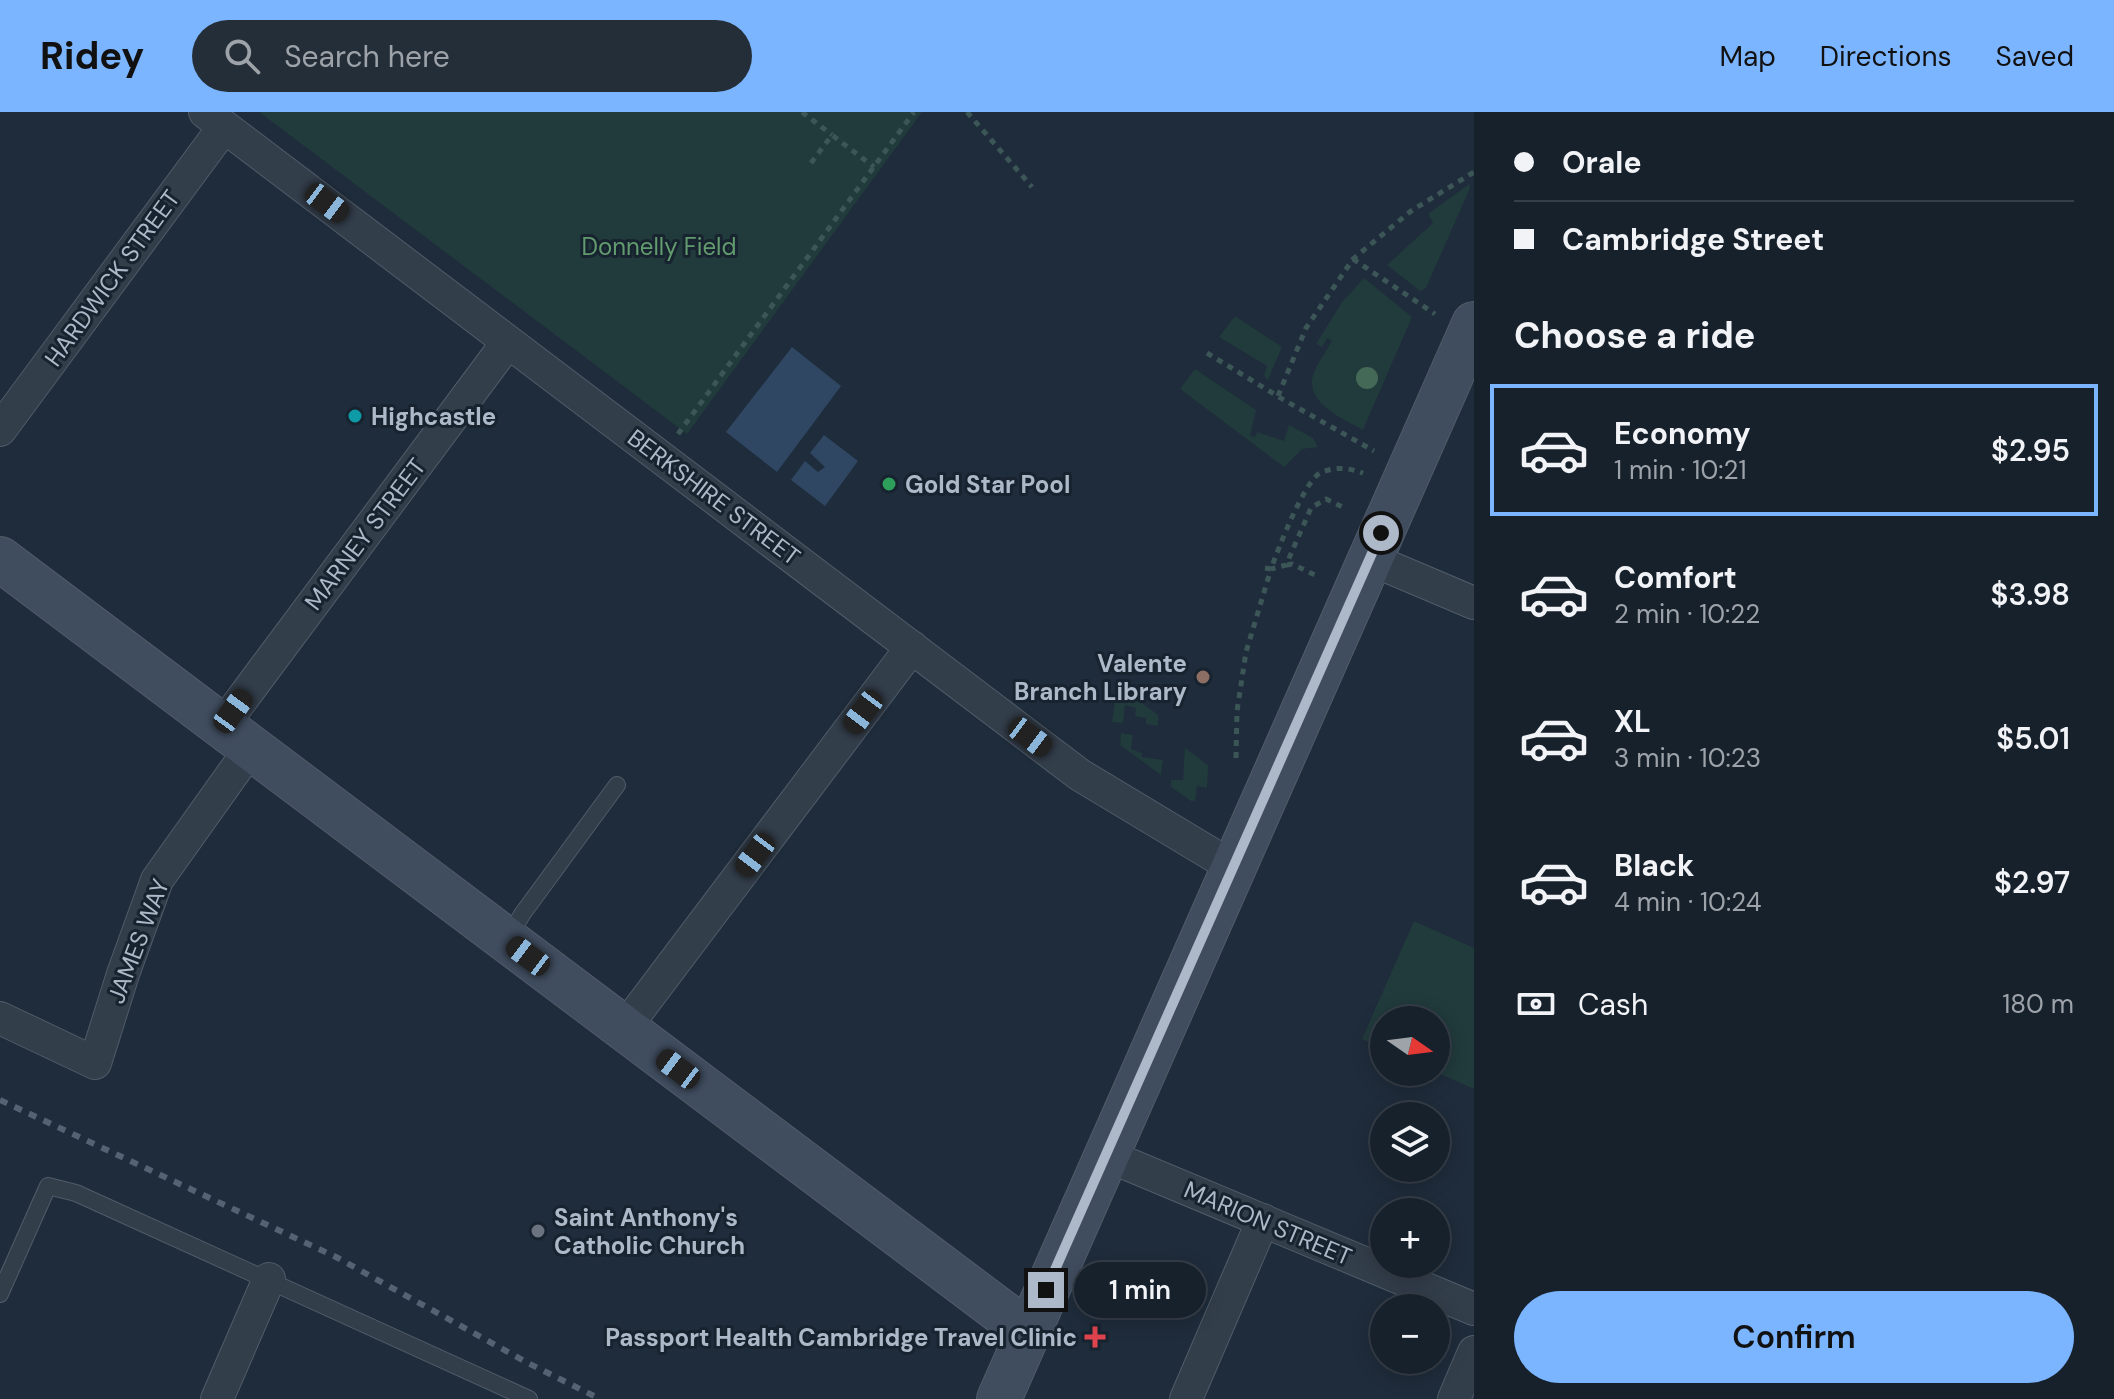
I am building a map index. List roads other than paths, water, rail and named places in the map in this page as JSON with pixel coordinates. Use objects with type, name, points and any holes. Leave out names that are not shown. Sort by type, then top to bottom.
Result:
[{"type":"main road","points":[[1005,1397],[1028,1332],[1370,559],[1464,375],[1454,319]]},
{"type":"main road","points":[[0,559],[1028,1332]]},
{"type":"street","name":"BERKSHIRE STREET","points":[[215,119],[1080,775],[1233,867]]},
{"type":"street","name":"HARDWICK STREET","points":[[0,430],[215,119]]},
{"type":"street","name":"MARNEY STREET","points":[[236,737],[507,341]]},
{"type":"street","points":[[1370,559],[1474,603]]},
{"type":"street","points":[[624,1029],[912,647]]},
{"type":"street","name":"JAMES WAY","points":[[0,1018],[95,1063],[157,880],[236,737]]},
{"type":"street","name":"MARION STREET","points":[[1106,1155],[1474,1309]]},
{"type":"street","points":[[1186,1399],[1263,1220]]},
{"type":"street","points":[[217,1399],[269,1279]]},
{"type":"street","points":[[1454,1399],[1474,1352]]},
{"type":"lane","points":[[507,940],[523,913],[617,785]]},
{"type":"lane","points":[[0,1294],[48,1186],[76,1193],[529,1399]]},
{"type":"water","points":[[792,347],[841,386],[777,472],[726,432]]},
{"type":"water","points":[[824,435],[858,461],[825,506],[791,480],[805,461],[818,472],[825,467],[810,453]]},
{"type":"railway","points":[[0,1100],[336,1257],[528,1363],[600,1399]]},
{"type":"place","name":"Highcastle","points":[[355,416]]},
{"type":"place","name":"Gold Star Pool","points":[[889,484]]},
{"type":"place","name":"Valente Branch Library","points":[[1203,677]]},
{"type":"place","name":"Saint Anthony's Catholic Church","points":[[538,1231]]},
{"type":"place","name":"Passport Health Cambridge Travel Clinic","points":[[1095,1337]]},
{"type":"park label","name":"Donnelly Field","points":[[659,246]]}]
